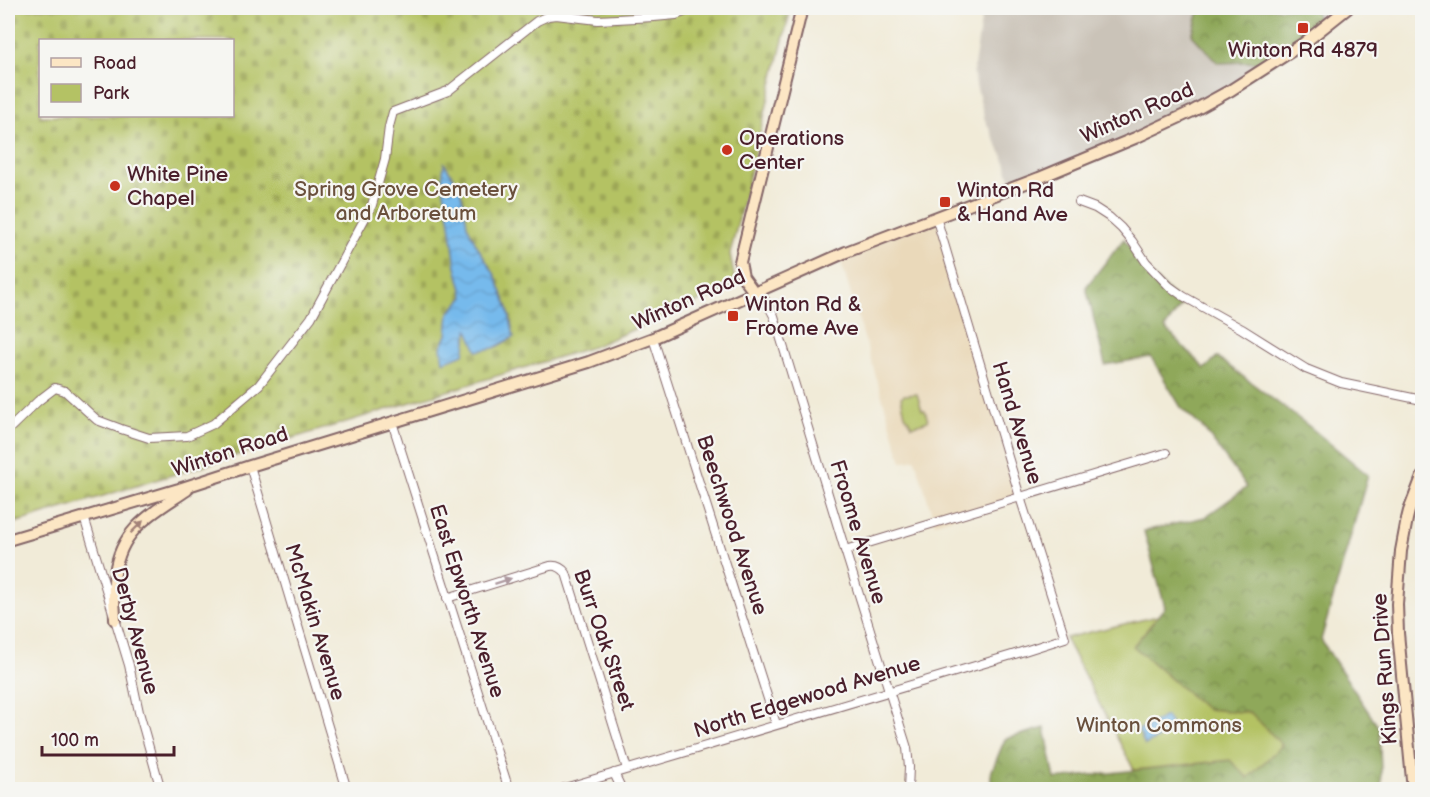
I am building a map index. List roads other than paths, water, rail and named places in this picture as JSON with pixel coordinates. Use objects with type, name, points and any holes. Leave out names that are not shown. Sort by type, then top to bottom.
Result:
[{"type":"main road","points":[[754,292],[743,277],[740,262],[802,8]]},
{"type":"main road","name":"Winton Road","points":[[8,540],[589,362],[653,338],[846,252],[1038,178],[1193,111],[1231,90],[1304,43],[1347,8]]},
{"type":"main road","name":"Kings Run Drive","points":[[1413,789],[1397,604],[1401,551],[1407,519],[1422,477]]},
{"type":"main road","points":[[115,620],[114,576],[121,549],[128,536],[137,525],[197,483]]},
{"type":"street","points":[[8,430],[55,388],[65,391],[97,420],[149,438],[187,436],[213,424],[260,385],[311,318],[372,205],[385,159],[393,112],[448,91],[508,42],[537,21],[548,16],[598,20],[654,17],[676,15],[689,8]]},
{"type":"street","points":[[1079,202],[1095,208],[1121,228],[1146,262],[1169,286],[1306,369],[1341,383],[1422,400]]},
{"type":"street","name":"Hand Avenue","points":[[936,217],[1065,638]]},
{"type":"street","name":"Froome Avenue","points":[[754,292],[766,301],[774,316],[909,756],[908,789]]},
{"type":"street","name":"Beechwood Avenue","points":[[653,338],[776,724]]},
{"type":"street","name":"East Epworth Avenue","points":[[392,422],[509,789]]},
{"type":"street","points":[[845,550],[1166,453]]},
{"type":"street","name":"McMakin Avenue","points":[[250,466],[347,789]]},
{"type":"street","name":"Derby Avenue","points":[[84,518],[129,665],[139,712],[161,789]]},
{"type":"street","name":"Burr Oak Street","points":[[447,598],[550,566],[559,567],[567,573],[627,769]]},
{"type":"street","name":"North Edgewood Avenue","points":[[558,789],[1065,638]]},
{"type":"street","points":[[615,773],[622,789]]},
{"type":"water","points":[[444,163],[459,186],[467,225],[495,275],[508,308],[514,337],[494,348],[477,351],[468,330],[464,354],[443,362],[441,347],[447,335],[449,313],[464,297],[456,267],[442,182]]},
{"type":"water","points":[[1166,716],[1174,730],[1145,745],[1138,730]]},
{"type":"place","name":"Winton Rd 4879","points":[[1303,28]]},
{"type":"place","name":"Operations Center","points":[[727,150]]},
{"type":"place","name":"White Pine Chapel","points":[[115,186]]},
{"type":"place","name":"Winton Rd & Hand Ave","points":[[945,202]]},
{"type":"place","name":"Winton Rd & Froome Ave","points":[[733,316]]},
{"type":"park label","name":"Spring Grove Cemetery and Arboretum","points":[[406,201]]},
{"type":"park label","name":"Winton Commons","points":[[1159,725]]}]
